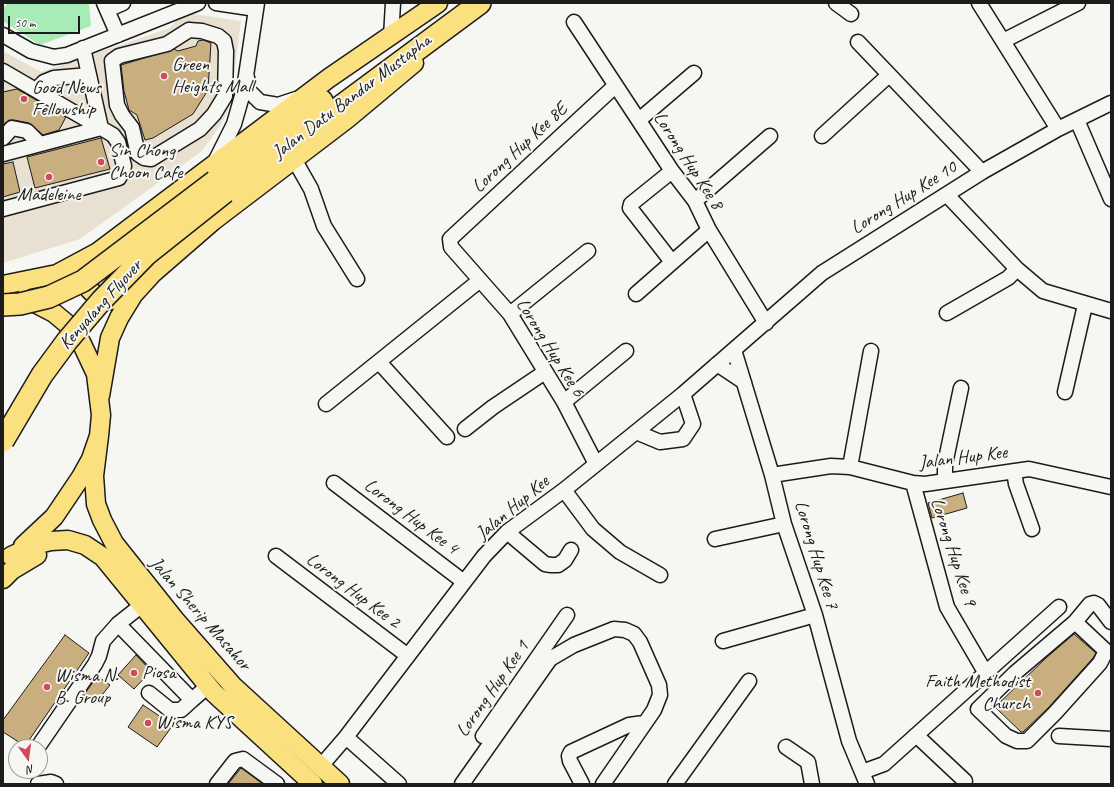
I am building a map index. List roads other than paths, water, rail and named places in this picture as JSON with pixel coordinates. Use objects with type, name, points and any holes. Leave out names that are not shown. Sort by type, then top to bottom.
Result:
[{"type":"highway","name":"Jalan Datu Bandar Mustapha","points":[[218,180],[468,6]]},
{"type":"highway","name":"Kenyalang Flyover","points":[[3,305],[20,304],[49,297],[83,281],[218,180]]},
{"type":"highway","name":"Kenyalang Flyover","points":[[3,441],[42,375],[67,341],[101,301],[218,180]]},
{"type":"main road","points":[[3,285],[57,274],[90,257],[218,180],[308,93],[391,37],[438,3]]},
{"type":"main road","points":[[100,396],[110,338],[119,318],[137,291],[174,253],[294,159],[348,119],[408,68],[460,29],[468,6]]},
{"type":"main road","points":[[90,257],[83,276],[90,290],[97,296],[111,300],[137,291]]},
{"type":"main road","points":[[3,292],[24,297],[41,306],[66,323],[80,342],[90,359],[96,374],[102,415],[99,436],[91,459],[69,497],[54,517],[7,558]]},
{"type":"main road","name":"Jalan Sherip Masahor","points":[[99,436],[94,476],[96,504],[102,520],[114,543],[147,586],[233,686],[340,784]]},
{"type":"main road","name":"Jalan Sherip Masahor","points":[[7,558],[38,544],[51,541],[68,540],[85,545],[104,557],[208,686],[313,784]]},
{"type":"main road","points":[[3,578],[29,559],[42,553],[61,550],[80,553],[95,561],[106,570],[118,573]]},
{"type":"street","points":[[118,35],[105,6],[124,3]]},
{"type":"street","points":[[3,34],[31,51],[54,57],[67,55],[182,8],[198,3]]},
{"type":"street","points":[[216,3],[257,6],[246,75],[218,180]]},
{"type":"street","points":[[391,37],[394,3]]},
{"type":"street","points":[[836,3],[851,14]]},
{"type":"street","points":[[979,3],[1058,129]]},
{"type":"street","points":[[1003,42],[1078,3]]},
{"type":"street","points":[[182,8],[189,30]]},
{"type":"street","name":"Lorong Hup Kee 8","points":[[574,22],[672,172],[695,201],[709,230],[766,323]]},
{"type":"street","points":[[189,30],[202,31],[218,36],[224,41],[226,51],[225,96],[214,114],[200,129],[151,159],[144,158],[138,154],[132,128],[122,115],[117,105],[112,61],[119,56],[167,44],[189,30]]},
{"type":"street","points":[[858,42],[982,172]]},
{"type":"street","points":[[83,48],[101,128]]},
{"type":"street","points":[[3,71],[113,135],[118,142],[124,166],[119,178],[3,210]]},
{"type":"street","points":[[639,120],[694,73]]},
{"type":"street","points":[[36,90],[44,82],[54,78],[90,75]]},
{"type":"street","points":[[246,75],[248,90],[260,102],[268,105],[286,103],[308,93]]},
{"type":"street","points":[[822,136],[889,75]]},
{"type":"street","name":"Lorong Hup Kee 8E","points":[[450,239],[616,86]]},
{"type":"street","name":"Lorong Hup Kee 10","points":[[734,350],[822,273],[982,172],[1058,129],[1111,103]]},
{"type":"street","points":[[1077,120],[1111,199]]},
{"type":"street","points":[[3,138],[12,128],[27,131],[40,144]]},
{"type":"street","points":[[3,154],[101,128]]},
{"type":"street","points":[[695,201],[770,136]]},
{"type":"street","points":[[294,159],[311,189],[324,226],[357,279]]},
{"type":"street","points":[[672,172],[631,204],[630,208],[672,262]]},
{"type":"street","points":[[947,195],[1017,269],[1042,291],[1085,305],[1111,311]]},
{"type":"street","points":[[636,294],[709,230]]},
{"type":"street","name":"Lorong Hup Kee 6","points":[[450,239],[451,246],[479,281],[510,314],[564,402],[596,464]]},
{"type":"street","points":[[510,314],[588,251]]},
{"type":"street","points":[[947,313],[1008,278],[1017,269]]},
{"type":"street","points":[[326,404],[479,281]]},
{"type":"street","points":[[1065,392],[1085,305]]},
{"type":"street","name":"Jalan Hup Kee","points":[[321,766],[346,738],[484,556],[508,532],[564,490],[683,394],[734,350]]},
{"type":"street","name":"Lorong Hup Kee 7","points":[[734,350],[772,475],[784,524],[815,615],[849,741],[865,778]]},
{"type":"street","points":[[564,402],[626,351]]},
{"type":"street","points":[[850,467],[871,352]]},
{"type":"street","points":[[380,362],[447,437]]},
{"type":"street","points":[[717,364],[744,382]]},
{"type":"street","points":[[465,429],[493,406],[545,372]]},
{"type":"street","points":[[945,480],[945,464],[961,388]]},
{"type":"street","points":[[636,432],[660,442],[682,439],[693,424],[683,394]]},
{"type":"street","name":"Jalan Hup Kee","points":[[772,475],[831,466],[850,467],[913,483],[1029,469],[1111,487]]},
{"type":"street","points":[[1014,471],[1016,484],[1032,529]]},
{"type":"street","name":"Lorong Hup Kee 4","points":[[334,483],[464,582]]},
{"type":"street","name":"Lorong Hup Kee 9","points":[[913,483],[948,607],[985,672]]},
{"type":"street","points":[[564,490],[593,529],[620,552],[660,576]]},
{"type":"street","points":[[715,539],[784,524]]},
{"type":"street","points":[[508,532],[545,564],[558,565],[565,560],[571,550]]},
{"type":"street","name":"Lorong Hup Kee 2","points":[[276,556],[408,656]]},
{"type":"street","points":[[978,709],[1015,673],[1075,622],[1090,604],[1094,602],[1098,605],[1111,622]]},
{"type":"street","points":[[43,739],[95,664],[103,641],[118,624],[142,605]]},
{"type":"street","points":[[865,778],[884,764],[985,672],[1059,608]]},
{"type":"street","name":"Lorong Hup Kee 1","points":[[450,784],[567,615]]},
{"type":"street","points":[[723,642],[815,615]]},
{"type":"street","points":[[962,693],[1006,736],[1017,741],[1027,741],[1055,713],[1100,663],[1109,649],[1075,622]]},
{"type":"street","points":[[118,624],[192,700]]},
{"type":"street","points":[[462,784],[550,658],[563,650],[609,630],[626,630],[634,634],[640,642],[659,685],[660,695],[654,710],[603,784]]},
{"type":"street","points":[[1000,660],[1015,673]]},
{"type":"street","points":[[675,784],[749,681]]},
{"type":"street","points":[[149,693],[170,710],[181,710],[208,686]]},
{"type":"street","points":[[582,784],[570,761],[569,756],[571,752],[629,725],[644,723]]},
{"type":"street","points":[[916,735],[965,781]]},
{"type":"street","points":[[1059,736],[1111,739]]},
{"type":"street","points":[[346,738],[398,784]]},
{"type":"street","points":[[786,747],[808,762],[812,784]]},
{"type":"street","points":[[217,784],[235,761],[243,758],[278,784]]},
{"type":"street","points":[[38,784],[51,782],[56,784]]},
{"type":"place","name":"Green Heights Mall","points":[[164,76]]},
{"type":"place","name":"Good News Fellowship","points":[[24,99]]},
{"type":"place","name":"Sin Chong Choon Cafe","points":[[101,162]]},
{"type":"place","name":"Madeleine","points":[[49,177]]},
{"type":"place","name":"Piosa","points":[[134,673]]},
{"type":"place","name":"Wisma N. B. Group","points":[[47,687]]},
{"type":"place","name":"Faith Methodist Church","points":[[1038,693]]},
{"type":"place","name":"Wisma KYS","points":[[148,723]]}]
